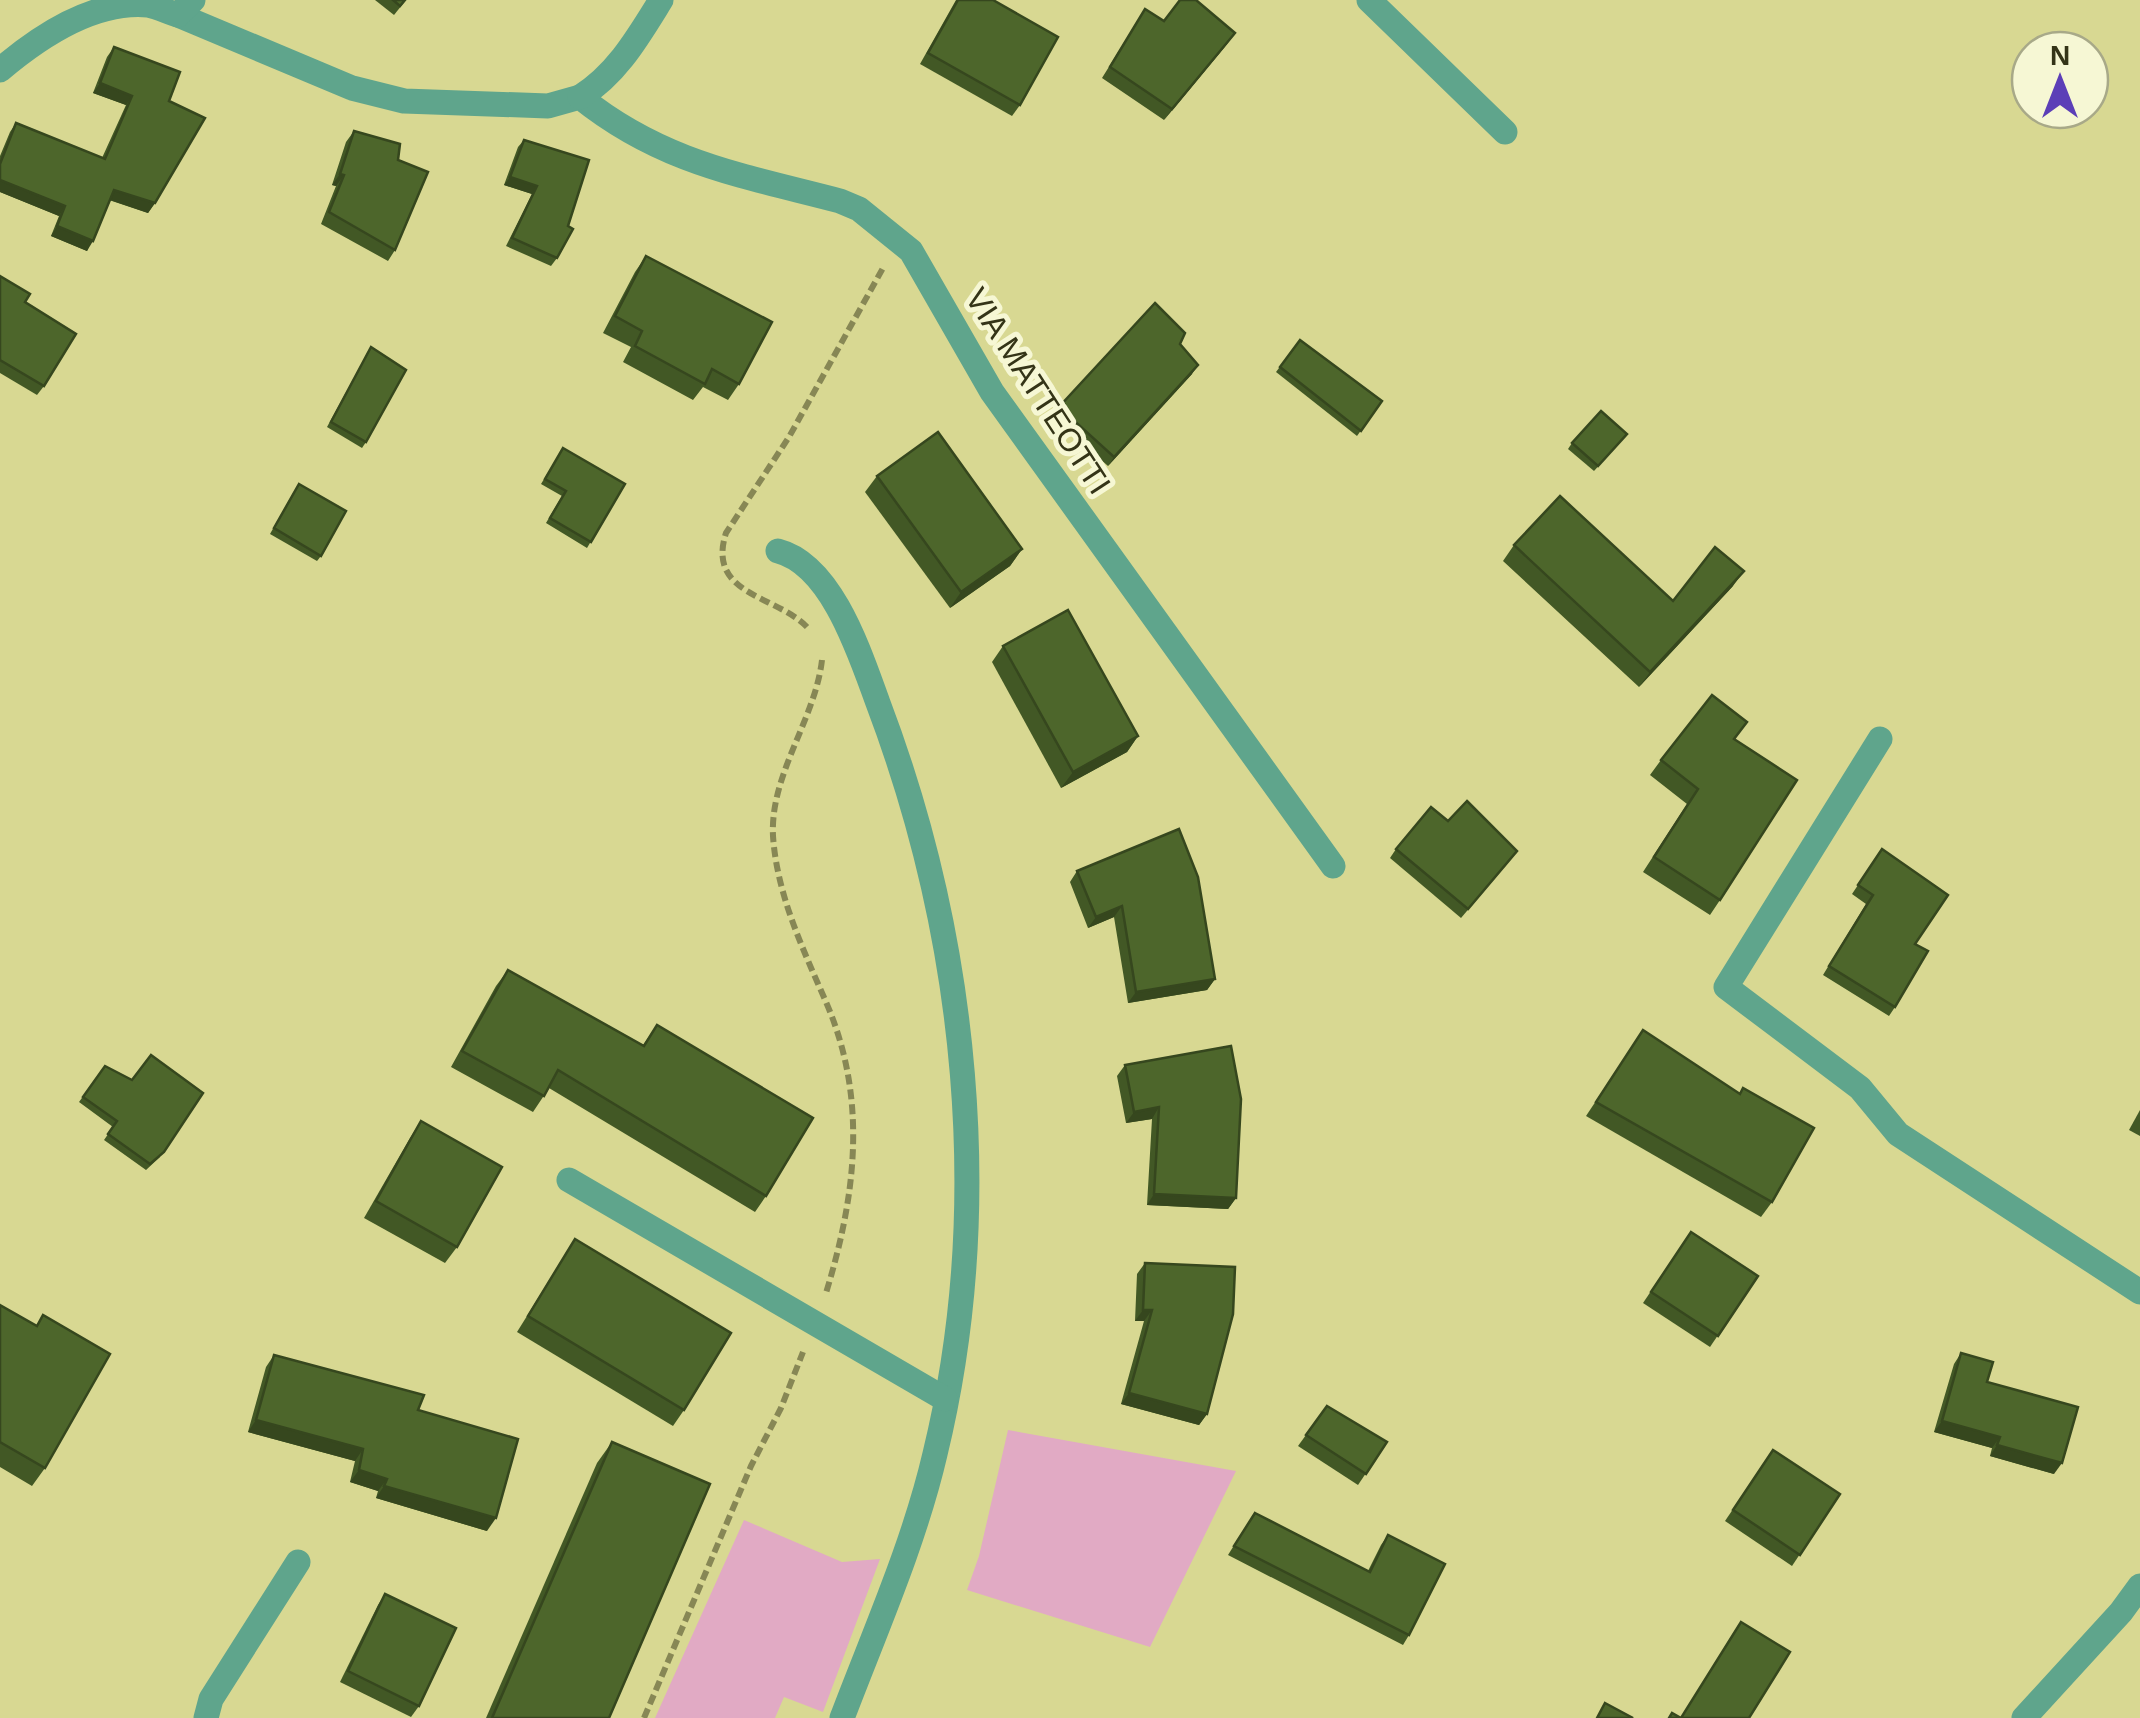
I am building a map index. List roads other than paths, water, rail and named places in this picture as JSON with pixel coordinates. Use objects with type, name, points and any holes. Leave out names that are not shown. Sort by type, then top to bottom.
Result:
[{"type":"street","points":[[0,70],[43,38],[100,10],[185,7],[352,88],[442,105],[548,106],[580,97],[598,86],[635,42],[660,0]]},
{"type":"street","points":[[1368,0],[1505,132]]},
{"type":"street","name":"VIA MATTEOTTI","points":[[580,97],[614,124],[653,146],[704,166],[859,209],[911,250],[992,392],[1333,866]]},
{"type":"street","points":[[778,550],[804,562],[817,575],[848,631],[898,756],[942,921],[958,1021],[966,1128],[960,1295],[945,1398],[926,1489],[842,1718]]},
{"type":"street","points":[[1880,739],[1726,987],[1860,1088],[1898,1134],[2140,1292]]},
{"type":"street","points":[[569,1180],[945,1398]]},
{"type":"street","points":[[206,1718],[211,1698],[298,1562]]},
{"type":"street","points":[[2024,1718],[2140,1586]]}]
